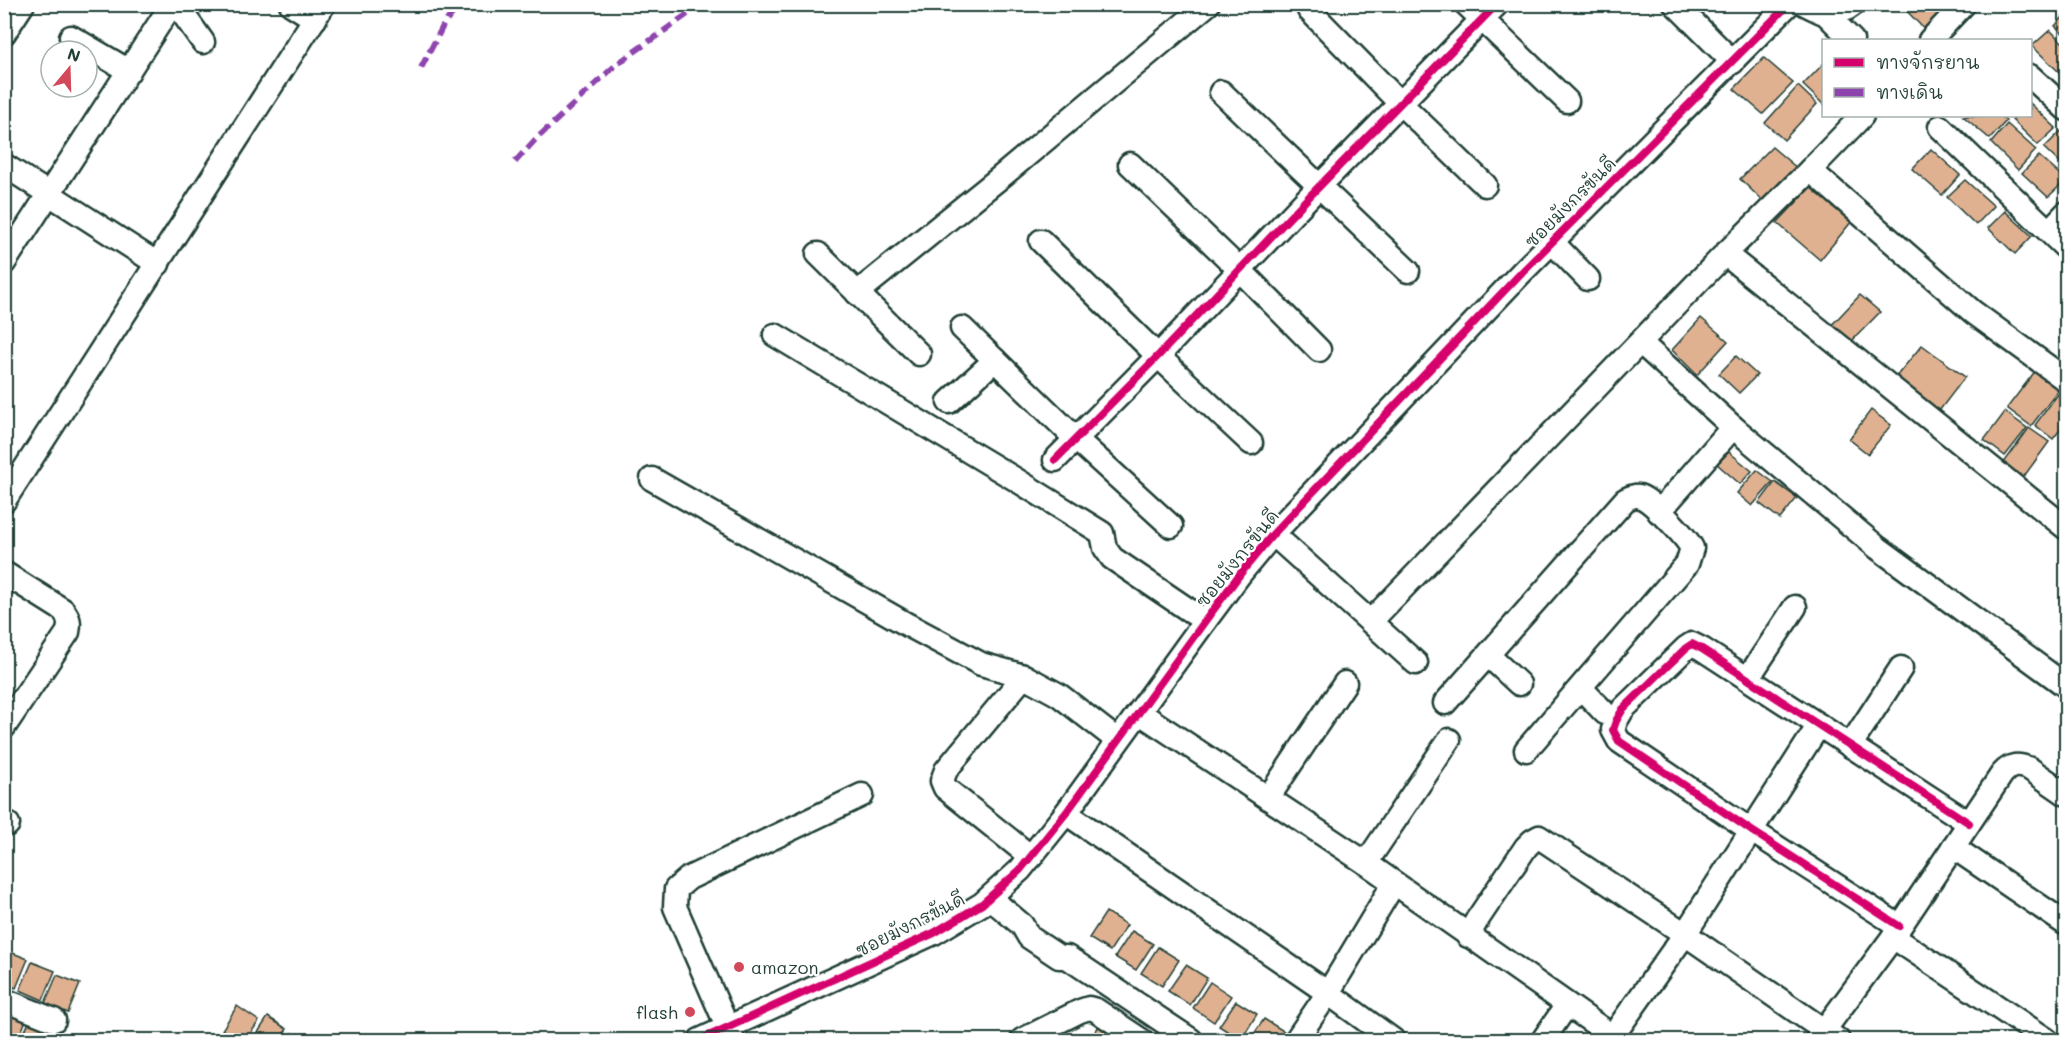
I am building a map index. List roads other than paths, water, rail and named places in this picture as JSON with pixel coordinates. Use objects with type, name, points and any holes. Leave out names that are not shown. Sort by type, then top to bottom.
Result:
[{"type":"street","points":[[4,33],[23,4]]},
{"type":"street","points":[[4,263],[174,4],[203,42]]},
{"type":"street","points":[[4,501],[320,12],[291,4]]},
{"type":"street","points":[[857,292],[1002,176],[1208,4]]},
{"type":"street","points":[[1466,4],[1490,12],[1567,101]]},
{"type":"street","points":[[1675,4],[1733,62]]},
{"type":"street","name":"ซอยมังกรขันดี","points":[[700,1041],[738,1033],[934,933],[982,904],[1020,870],[1066,813],[1205,621],[1273,534],[1552,242],[1789,4]]},
{"type":"street","points":[[1805,4],[1827,15],[1851,39]]},
{"type":"street","points":[[1827,15],[1836,15],[1854,4]]},
{"type":"street","points":[[1931,39],[1964,4]]},
{"type":"street","points":[[1309,10],[1485,185]]},
{"type":"street","points":[[1055,459],[1158,356],[1490,12]]},
{"type":"street","points":[[71,37],[129,71]]},
{"type":"street","points":[[2032,77],[2067,109]]},
{"type":"street","points":[[1221,92],[1408,272]]},
{"type":"street","points":[[1371,621],[1725,254],[1861,117]]},
{"type":"street","points":[[1940,127],[2067,248]]},
{"type":"street","points":[[1130,164],[1319,350]]},
{"type":"street","points":[[4,165],[158,264]]},
{"type":"street","points":[[1810,170],[1973,312],[2067,380]]},
{"type":"street","points":[[2049,231],[2067,213]]},
{"type":"street","points":[[1041,241],[1251,443]]},
{"type":"street","points":[[1552,242],[1588,279]]},
{"type":"street","points":[[818,254],[919,354]]},
{"type":"street","points":[[1725,254],[2067,528]]},
{"type":"street","points":[[962,328],[1076,439],[1171,526]]},
{"type":"street","points":[[775,335],[1102,533],[1105,548],[1112,558],[1205,621]]},
{"type":"street","points":[[1641,343],[1733,427],[1878,548],[2067,686]]},
{"type":"street","points":[[949,402],[995,360]]},
{"type":"street","points":[[1659,512],[1733,427]]},
{"type":"street","points":[[652,478],[908,625],[981,664],[1024,676],[1059,694],[1117,740]]},
{"type":"street","points":[[1446,703],[1625,500],[1631,496],[1639,496],[1686,537],[1692,548],[1687,564],[1526,750]]},
{"type":"street","points":[[1273,534],[1416,663]]},
{"type":"street","points":[[4,573],[63,610],[69,617],[68,632],[4,727]]},
{"type":"street","points":[[1748,678],[1795,607]]},
{"type":"street","points":[[1969,823],[1748,678],[1692,644],[1623,709],[1613,730],[1619,741],[1752,831],[2048,1041]]},
{"type":"street","points":[[1489,656],[1519,684]]},
{"type":"street","points":[[1850,746],[1901,668]]},
{"type":"street","points":[[1024,676],[946,770],[942,781],[945,788],[1031,857]]},
{"type":"street","points":[[1268,798],[1346,683]]},
{"type":"street","points":[[1581,688],[1605,712]]},
{"type":"street","points":[[1140,713],[1366,863],[1615,1039],[1819,725]]},
{"type":"street","points":[[1366,863],[1449,740]]},
{"type":"street","points":[[1468,936],[1526,847],[1539,837],[1685,934],[1826,1037],[2002,774],[2009,767],[2016,765],[2030,769],[2067,794]]},
{"type":"street","points":[[738,1033],[675,907],[676,889],[689,878],[862,795]]},
{"type":"street","points":[[1066,813],[1328,993],[1393,1041]]},
{"type":"street","points":[[1953,847],[2067,924]]},
{"type":"street","points":[[1296,1041],[1328,993],[1394,883]]},
{"type":"street","points":[[990,898],[1022,925],[1029,938],[1059,957],[1067,957],[1191,1041]]},
{"type":"street","points":[[4,1000],[54,1020]]},
{"type":"street","points":[[1543,1041],[1567,1005]]},
{"type":"street","points":[[1022,1041],[1089,1008],[1096,1010],[1142,1041]]},
{"type":"place","name":"amazon","points":[[739,967]]},
{"type":"place","name":"flash","points":[[690,1012]]}]
